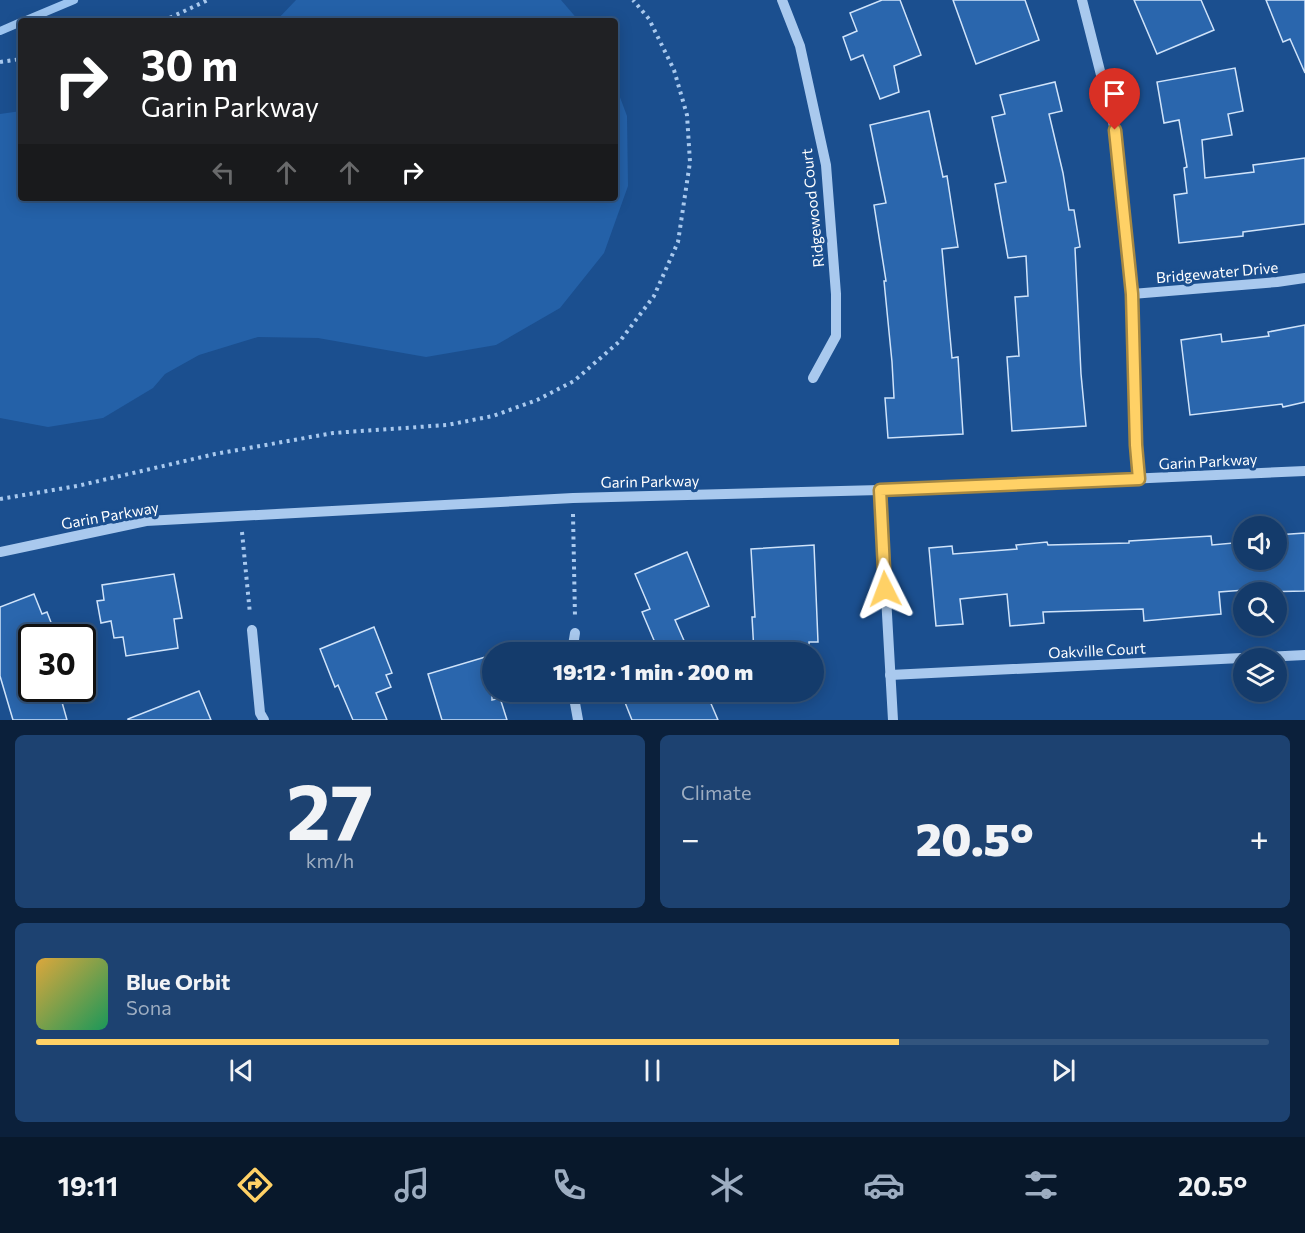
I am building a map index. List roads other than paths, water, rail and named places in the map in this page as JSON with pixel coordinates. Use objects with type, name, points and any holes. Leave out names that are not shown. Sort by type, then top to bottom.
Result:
[{"type":"street","name":"Ridgewood Court","points":[[782,0],[800,46],[826,165],[836,294],[836,336],[813,378]]},
{"type":"street","points":[[1082,0],[1115,130],[1132,294],[1139,479]]},
{"type":"street","name":"Bridgewater Drive","points":[[1132,294],[1305,278]]},
{"type":"street","name":"Garin Parkway","points":[[0,552],[146,521],[573,498],[880,490],[1305,471]]},
{"type":"street","points":[[880,490],[892,720]]},
{"type":"street","points":[[252,630],[260,712],[264,720]]},
{"type":"street","points":[[574,642],[575,633]]},
{"type":"street","name":"Oakville Court","points":[[890,675],[1305,655]]},
{"type":"street","points":[[575,702],[578,720]]},
{"type":"waterway","points":[[31,18],[74,0]]},
{"type":"waterway","points":[[0,31],[18,23]]}]
